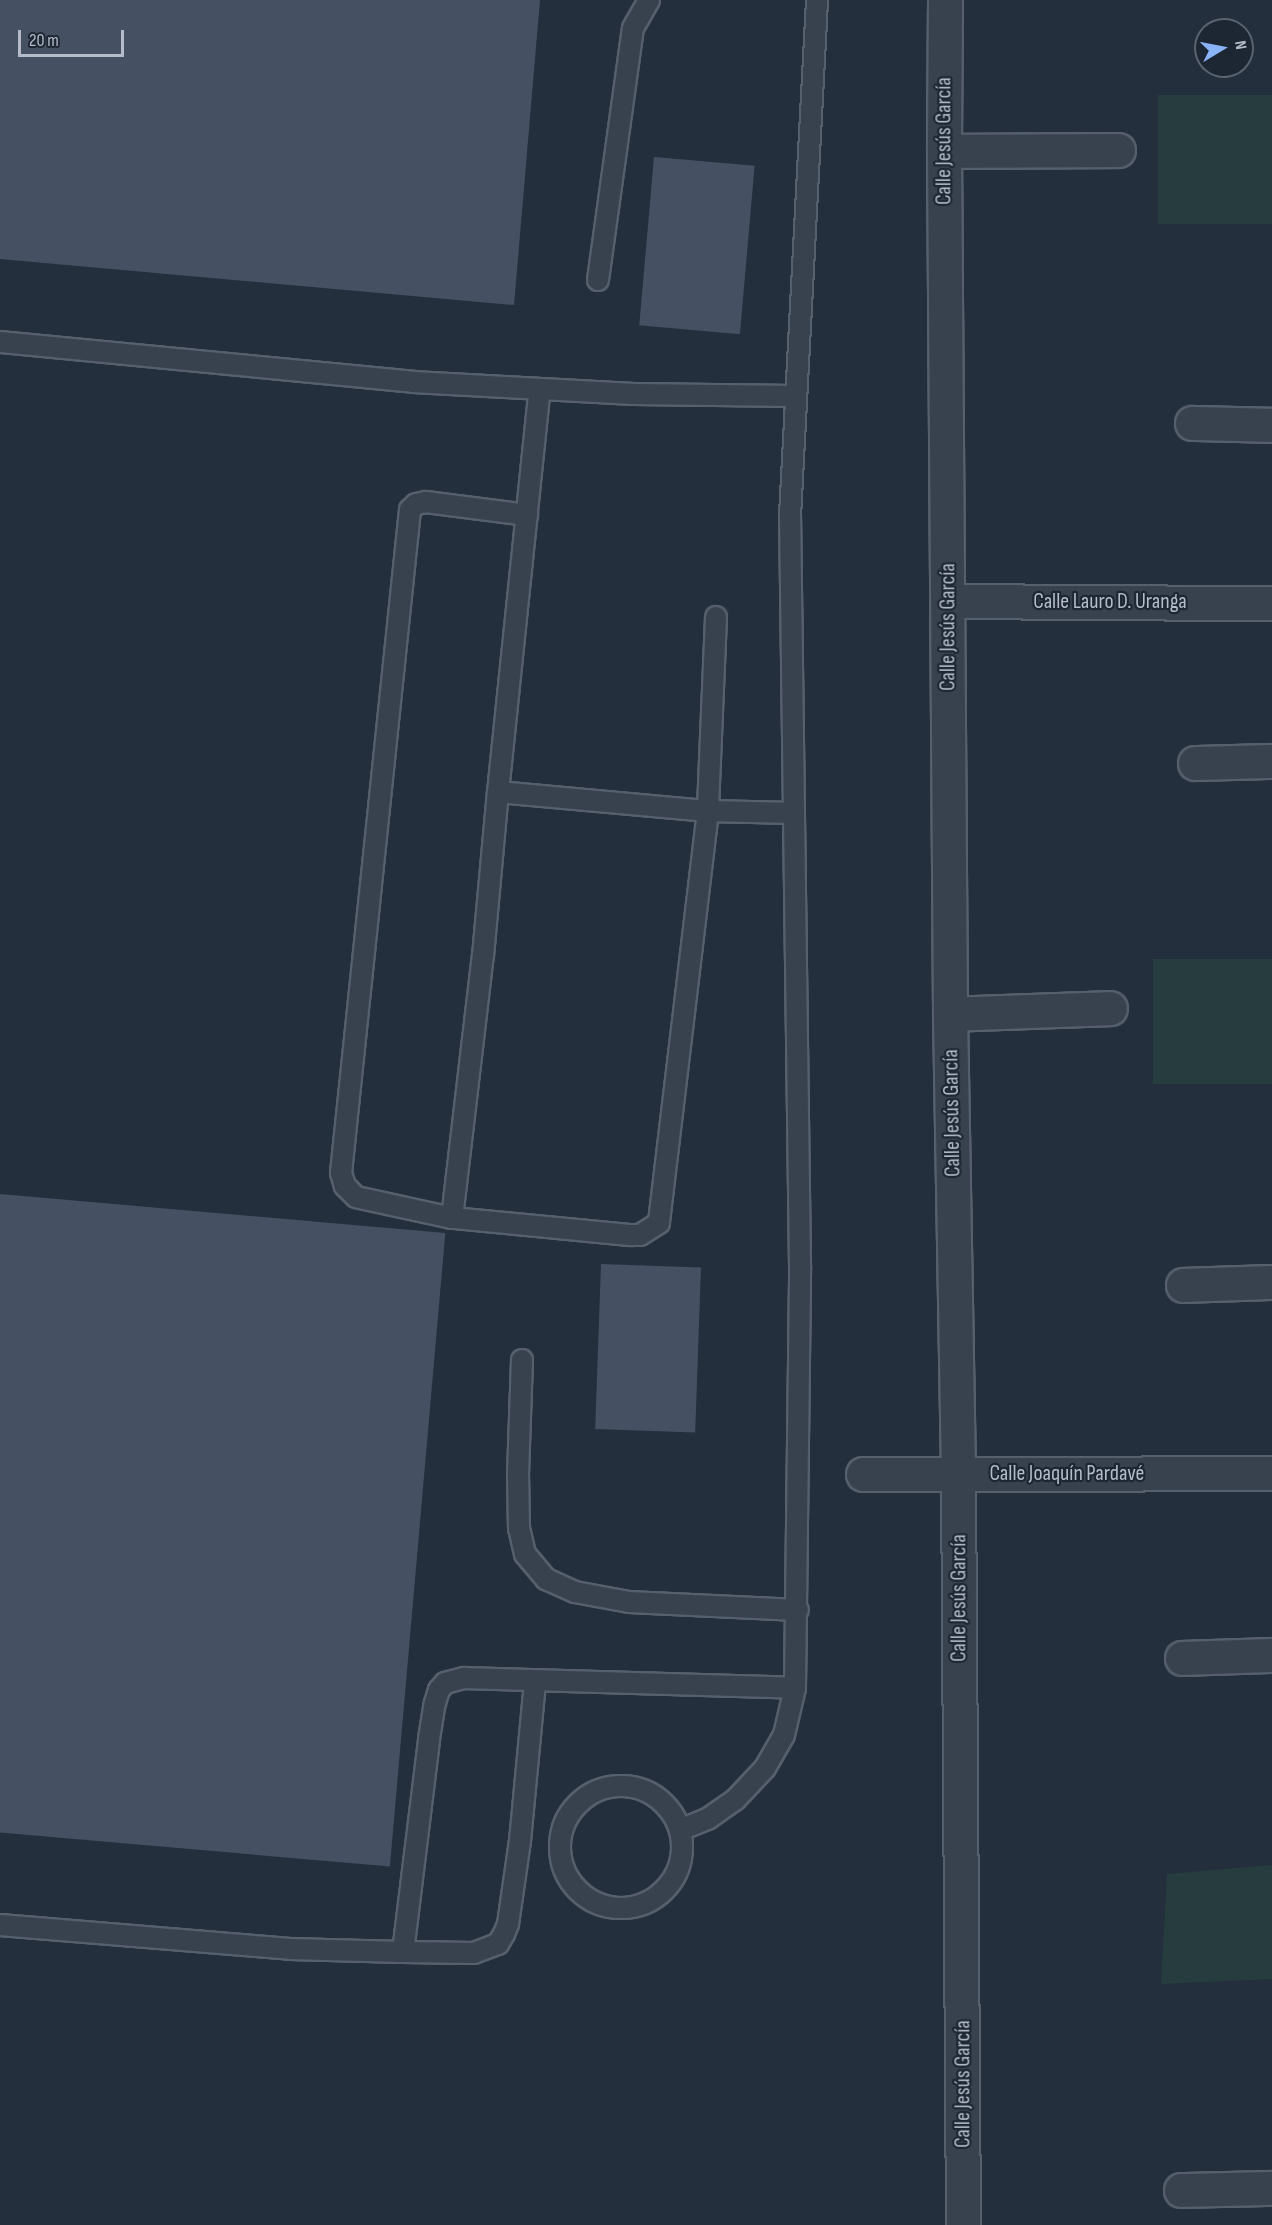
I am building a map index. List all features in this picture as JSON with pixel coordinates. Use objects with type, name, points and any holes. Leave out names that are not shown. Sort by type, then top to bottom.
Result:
[{"type":"street","name":"Calle Jesús García","points":[[945,0],[950,1014],[958,1475],[963,2225]]},
{"type":"street","points":[[944,152],[1118,150]]},
{"type":"street","points":[[1192,423],[1272,425]]},
{"type":"street","name":"Calle Lauro D. Uranga","points":[[949,601],[1272,603]]},
{"type":"street","points":[[1195,763],[1272,761]]},
{"type":"street","points":[[950,1014],[1110,1008]]},
{"type":"street","points":[[1183,1285],[1272,1282]]},
{"type":"street","name":"Calle Joaquín Pardavé","points":[[863,1474],[1272,1473]]},
{"type":"street","points":[[1182,1658],[1272,1655]]},
{"type":"street","points":[[1181,2190],[1272,2188]]},
{"type":"lane","points":[[598,280],[633,28],[649,0]]},
{"type":"lane","points":[[680,1830],[709,1818],[735,1800],[765,1768],[784,1735],[795,1688],[798,1610],[800,1266],[790,516],[818,0]]},
{"type":"lane","points":[[0,342],[413,382],[633,394],[796,396]]},
{"type":"lane","points":[[452,1218],[482,968],[540,389]]},
{"type":"lane","points":[[527,515],[426,502],[416,504],[410,510],[341,1173],[345,1186],[356,1197],[452,1218],[630,1235],[640,1235],[659,1223],[708,811],[716,616]]},
{"type":"lane","points":[[498,792],[708,811],[794,813]]},
{"type":"lane","points":[[522,1360],[518,1472],[519,1528],[525,1554],[546,1580],[575,1592],[629,1602],[798,1610]]},
{"type":"lane","points":[[403,1952],[429,1739],[439,1690],[445,1683],[464,1678],[535,1682],[795,1688]]},
{"type":"lane","points":[[0,1925],[290,1949],[474,1953],[498,1944],[508,1924],[520,1841],[535,1682]]},
{"type":"lane","points":[[613,1787],[630,1787],[646,1791],[661,1801],[673,1814],[680,1830],[682,1848],[680,1865],[672,1881],[646,1903],[629,1908],[612,1908],[595,1902],[581,1893],[570,1880],[562,1864],[560,1847],[563,1829],[570,1814],[581,1800],[596,1791],[613,1787]]},
{"type":"green space","points":[[1158,95],[1272,95],[1272,224],[1158,224]]},
{"type":"green space","points":[[1153,959],[1272,959],[1272,1084],[1153,1084]]},
{"type":"green space","points":[[1272,1865],[1272,1979],[1161,1984],[1167,1874]]},
{"type":"building","points":[[0,0],[540,0],[514,305],[0,259]]},
{"type":"building","points":[[654,157],[755,166],[740,334],[639,325]]},
{"type":"building","points":[[0,1194],[445,1233],[390,1867],[0,1832]]},
{"type":"building","points":[[601,1264],[701,1267],[695,1432],[595,1429]]}]
